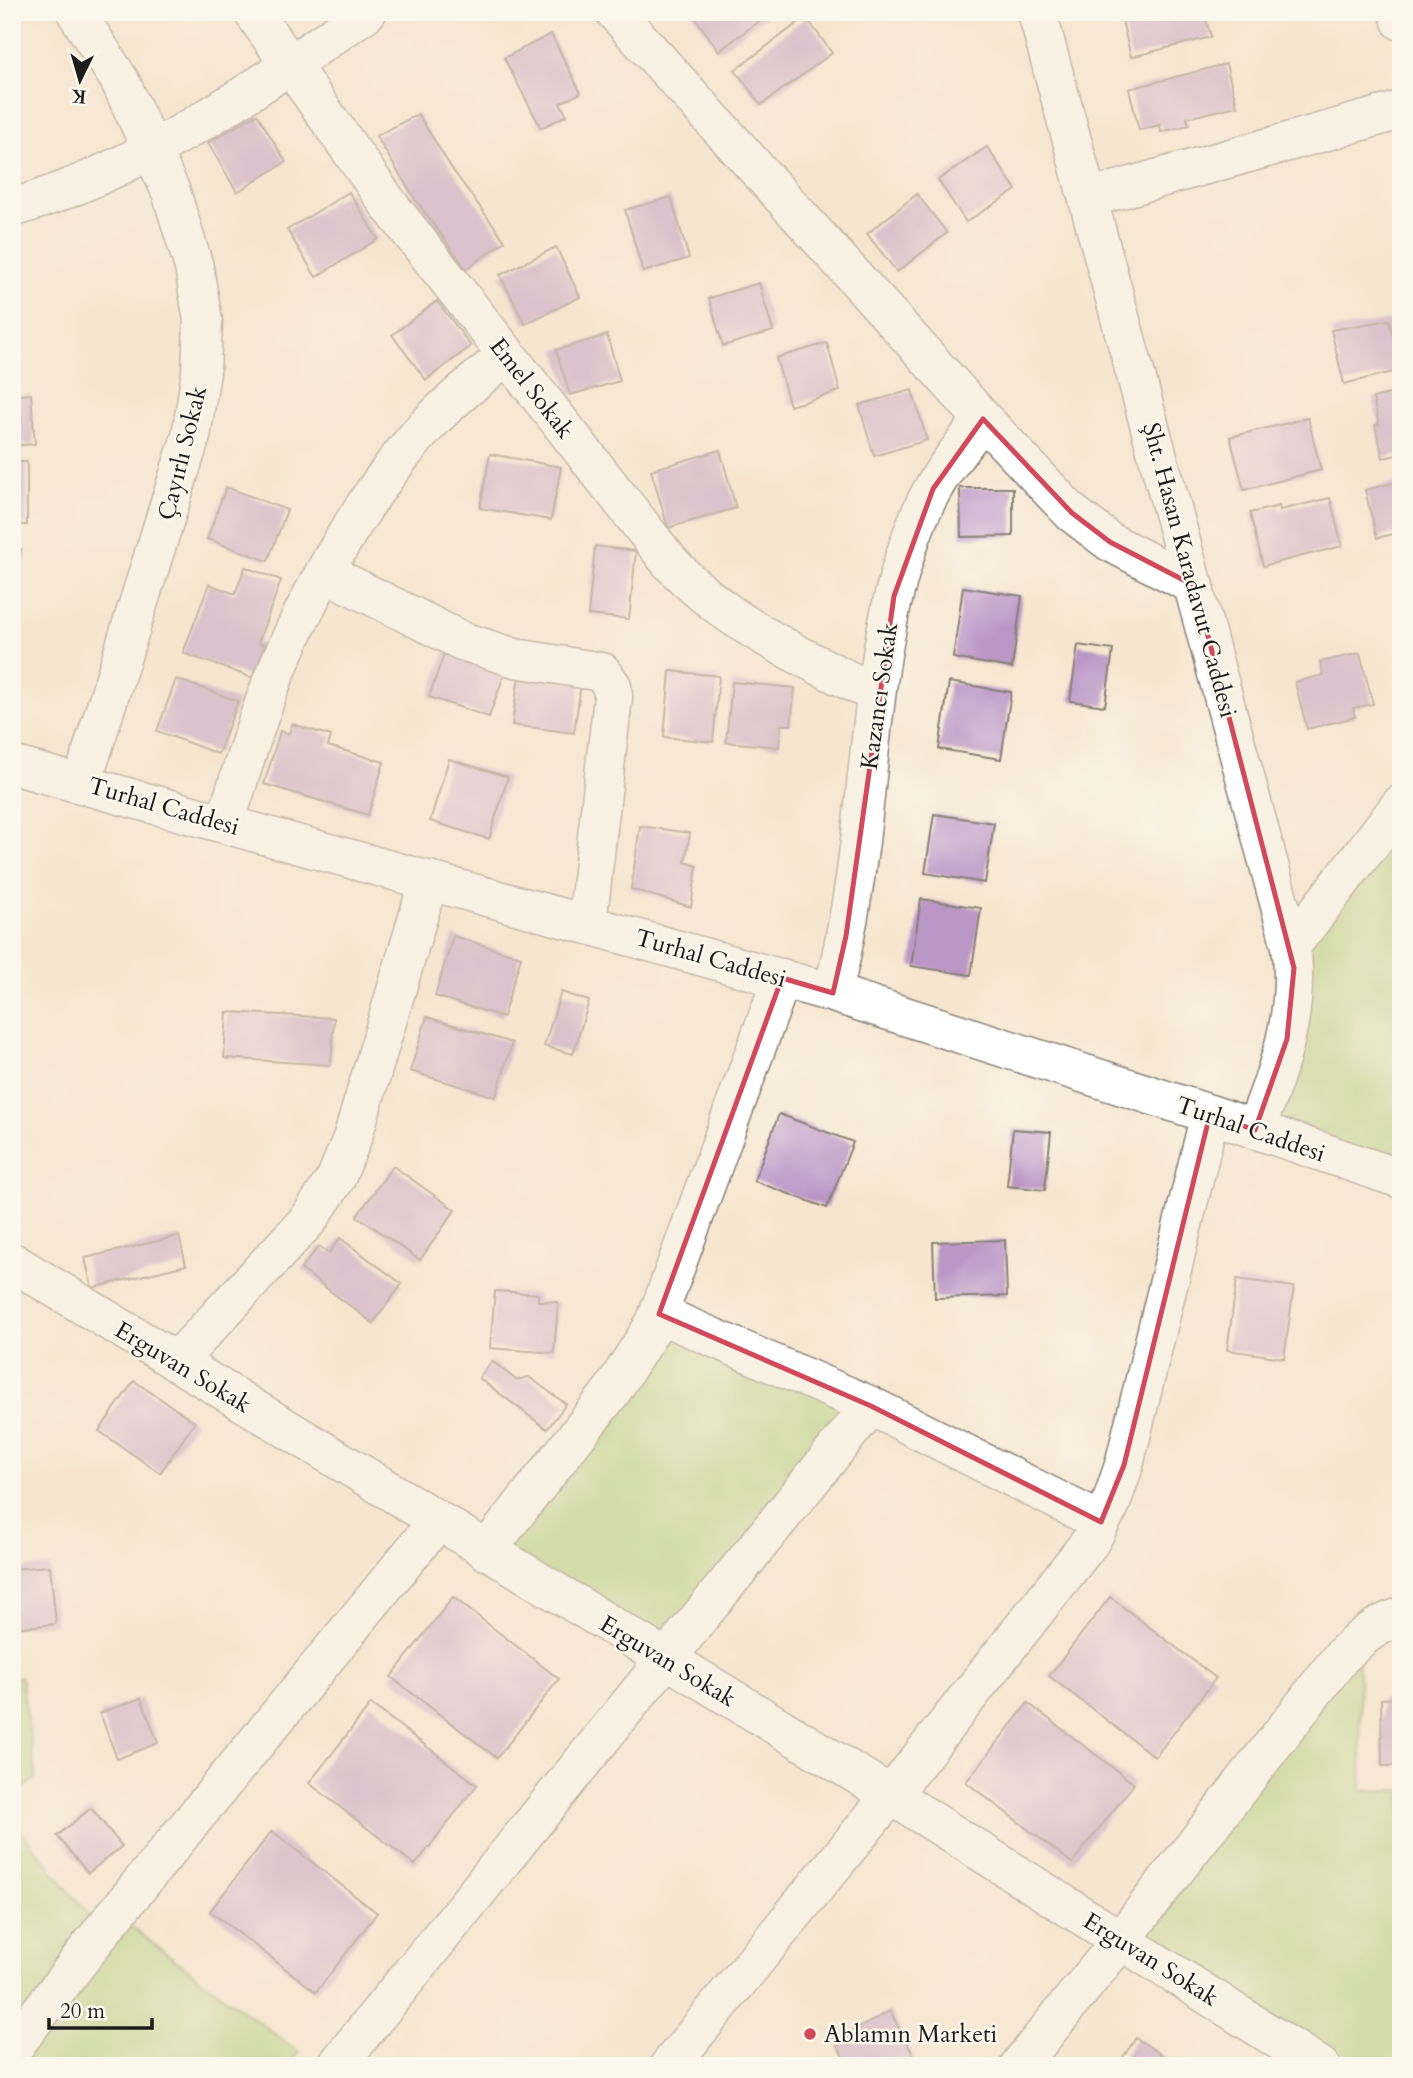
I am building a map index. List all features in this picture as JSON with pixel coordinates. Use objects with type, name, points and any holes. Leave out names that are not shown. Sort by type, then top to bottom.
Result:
[{"type":"street","name":"Çayırlı Sokak","points":[[76,12],[120,81],[171,192],[194,267],[203,321],[201,372],[180,476],[82,783]]},
{"type":"street","name":"Emel Sokak","points":[[253,12],[390,206],[668,561],[696,589],[756,633],[876,694]]},
{"type":"street","points":[[12,208],[52,196],[152,149],[292,64],[367,12]]},
{"type":"street","points":[[615,12],[983,419],[1072,513],[1110,542],[1195,586]]},
{"type":"street","name":"Şht. Hasan Karadavut Caddesi","points":[[1037,12],[1291,946],[1294,991],[1292,1018],[1280,1065],[1255,1130]]},
{"type":"street","points":[[1399,12],[1401,22]]},
{"type":"street","points":[[1089,198],[1401,110]]},
{"type":"street","points":[[225,824],[260,715],[292,638],[326,573],[375,492],[431,421],[506,356]]},
{"type":"street","name":"Kazancı Sokak","points":[[833,993],[846,936],[860,844],[876,694],[894,596],[919,517],[950,462],[983,419]]},
{"type":"street","points":[[326,573],[462,641],[515,658],[602,672],[609,679],[614,697],[587,924]]},
{"type":"street","name":"Turhal Caddesi","points":[[12,765],[833,993],[1210,1114],[1401,1180]]},
{"type":"street","points":[[1291,946],[1401,804]]},
{"type":"street","points":[[176,1362],[309,1219],[337,1178],[353,1136],[429,880]]},
{"type":"street","points":[[486,1552],[612,1391],[636,1356],[659,1314],[782,978]]},
{"type":"street","points":[[669,2066],[891,1795],[1054,1590],[1101,1522],[1111,1504],[1124,1465],[1210,1114]]},
{"type":"street","name":"Erguvan Sokak","points":[[12,1262],[486,1552],[891,1795],[1320,2066]]},
{"type":"street","points":[[659,1314],[871,1406],[1101,1522]]},
{"type":"street","points":[[336,2066],[871,1406]]},
{"type":"street","points":[[12,2049],[101,1931],[437,1522]]},
{"type":"street","points":[[1019,2066],[1121,1940],[1341,1657],[1363,1636],[1386,1621],[1401,1617]]},
{"type":"highlighted area","points":[[983,419],[1072,513],[1110,542],[1195,586],[1294,968],[1287,1039],[1255,1130],[1210,1114],[1124,1465],[1101,1522],[871,1406],[659,1314],[782,978],[833,993],[846,936],[894,596],[933,489]]},
{"type":"green space","points":[[1401,804],[1401,1179],[1255,1130],[1294,968]]},
{"type":"green space","points":[[659,1314],[871,1406],[666,1659],[486,1551]]},
{"type":"green space","points":[[1358,1640],[1362,1791],[1401,1790],[1401,2066],[1320,2066],[1121,1940]]},
{"type":"green space","points":[[21,1677],[36,1778],[12,1797],[12,1678]]},
{"type":"green space","points":[[12,1820],[101,1931],[115,1915],[299,2052],[288,2066],[12,2066]]},
{"type":"building","points":[[691,12],[771,12],[719,51]]},
{"type":"building","points":[[888,12],[904,12],[894,20]]},
{"type":"building","points":[[1120,12],[1204,12],[1211,37],[1131,57]]},
{"type":"building","points":[[806,17],[832,53],[761,105],[735,70]]},
{"type":"building","points":[[551,34],[581,93],[560,103],[567,115],[541,128],[504,58]]},
{"type":"building","points":[[1226,64],[1237,106],[1187,118],[1189,125],[1161,132],[1160,125],[1139,130],[1129,89]]},
{"type":"building","points":[[257,114],[286,162],[237,192],[208,143]]},
{"type":"building","points":[[418,114],[452,169],[505,241],[466,269],[413,196],[376,136]]},
{"type":"building","points":[[987,147],[1016,190],[966,222],[938,180]]},
{"type":"building","points":[[349,192],[378,239],[316,277],[287,230]]},
{"type":"building","points":[[917,194],[947,233],[897,272],[867,234]]},
{"type":"building","points":[[671,197],[689,258],[643,272],[625,210]]},
{"type":"building","points":[[556,247],[580,297],[525,324],[500,275]]},
{"type":"building","points":[[759,283],[773,331],[723,346],[709,298]]},
{"type":"building","points":[[437,301],[471,346],[426,380],[392,335]]},
{"type":"building","points":[[1389,320],[1401,370],[1344,384],[1331,330]]},
{"type":"building","points":[[607,335],[620,381],[570,395],[556,350]]},
{"type":"building","points":[[827,343],[840,391],[790,406],[776,358]]},
{"type":"building","points":[[912,390],[927,440],[874,456],[859,405]]},
{"type":"building","points":[[1401,391],[1401,454],[1383,458],[1375,425],[1379,425],[1373,398]]},
{"type":"building","points":[[31,394],[35,444],[12,446],[12,396]]},
{"type":"building","points":[[1308,418],[1321,470],[1244,490],[1230,437]]},
{"type":"building","points":[[720,450],[736,508],[668,528],[651,470]]},
{"type":"building","points":[[490,454],[561,467],[551,520],[480,508]]},
{"type":"building","points":[[12,462],[27,462],[27,525],[12,525]]},
{"type":"building","points":[[1401,481],[1401,532],[1377,538],[1365,490]]},
{"type":"building","points":[[226,487],[287,510],[268,561],[207,539]]},
{"type":"building","points":[[960,488],[1013,488],[1013,536],[961,537]]},
{"type":"building","points":[[1330,498],[1342,546],[1263,566],[1250,513],[1279,506],[1280,510]]},
{"type":"building","points":[[595,546],[636,551],[629,619],[588,615]]},
{"type":"building","points":[[12,548],[21,549],[14,614],[12,614]]},
{"type":"building","points":[[245,567],[281,580],[258,643],[265,645],[253,678],[183,653],[209,584],[235,594]]},
{"type":"building","points":[[963,587],[1022,596],[1012,668],[953,658]]},
{"type":"building","points":[[1078,645],[1113,650],[1105,706],[1070,701]]},
{"type":"building","points":[[445,651],[505,672],[489,717],[429,697]]},
{"type":"building","points":[[1360,653],[1373,704],[1353,708],[1355,717],[1307,729],[1295,682],[1323,675],[1320,662]]},
{"type":"building","points":[[670,671],[719,676],[713,742],[664,737]]},
{"type":"building","points":[[519,675],[581,684],[574,733],[512,725]]},
{"type":"building","points":[[176,679],[238,701],[218,754],[157,731]]},
{"type":"building","points":[[732,682],[795,688],[791,725],[781,725],[779,747],[726,742]]},
{"type":"building","points":[[949,682],[1011,692],[1001,759],[939,749]]},
{"type":"building","points":[[292,724],[331,736],[328,746],[384,762],[368,815],[264,784],[280,731],[289,734]]},
{"type":"building","points":[[449,759],[508,777],[489,839],[430,821]]},
{"type":"building","points":[[934,814],[994,823],[985,883],[925,873]]},
{"type":"building","points":[[640,826],[690,833],[685,862],[697,866],[691,907],[631,889]]},
{"type":"building","points":[[921,899],[981,908],[971,975],[911,966]]},
{"type":"building","points":[[453,936],[521,957],[503,1017],[435,996]]},
{"type":"building","points":[[561,992],[589,1001],[573,1054],[544,1046]]},
{"type":"building","points":[[227,1012],[334,1018],[331,1065],[224,1058]]},
{"type":"building","points":[[427,1017],[512,1043],[496,1097],[410,1071]]},
{"type":"building","points":[[779,1114],[853,1142],[827,1208],[754,1181]]},
{"type":"building","points":[[1013,1129],[1051,1132],[1045,1190],[1007,1186]]},
{"type":"building","points":[[393,1166],[455,1210],[420,1260],[357,1216]]},
{"type":"building","points":[[179,1236],[186,1265],[92,1288],[85,1258]]},
{"type":"building","points":[[340,1238],[402,1284],[373,1323],[301,1269],[319,1246],[329,1253]]},
{"type":"building","points":[[1005,1240],[1007,1296],[935,1298],[933,1242]]},
{"type":"building","points":[[1237,1279],[1294,1287],[1284,1358],[1227,1350]]},
{"type":"building","points":[[495,1291],[538,1294],[538,1301],[558,1302],[554,1353],[490,1348]]},
{"type":"building","points":[[492,1361],[516,1380],[529,1377],[566,1404],[547,1429],[479,1378]]},
{"type":"building","points":[[134,1381],[195,1422],[160,1473],[99,1431]]},
{"type":"building","points":[[50,1566],[56,1624],[12,1628],[12,1569]]},
{"type":"building","points":[[453,1597],[559,1679],[497,1758],[391,1677]]},
{"type":"building","points":[[1110,1597],[1216,1678],[1155,1757],[1049,1676]]},
{"type":"building","points":[[141,1698],[158,1743],[117,1759],[100,1713]]},
{"type":"building","points":[[1401,1698],[1401,1766],[1382,1766],[1381,1699]]},
{"type":"building","points":[[1028,1703],[1134,1784],[1072,1863],[966,1782]]},
{"type":"building","points":[[371,1704],[477,1785],[415,1865],[309,1783]]},
{"type":"building","points":[[91,1808],[122,1846],[88,1873],[57,1836]]},
{"type":"building","points":[[272,1831],[377,1913],[316,1992],[210,1911]]},
{"type":"building","points":[[890,2011],[915,2058],[900,2066],[848,2066],[835,2041]]},
{"type":"building","points":[[1136,2038],[1178,2066],[1117,2066]]},
{"type":"place","name":"Ablamın Marketi","points":[[810,2034]]}]
